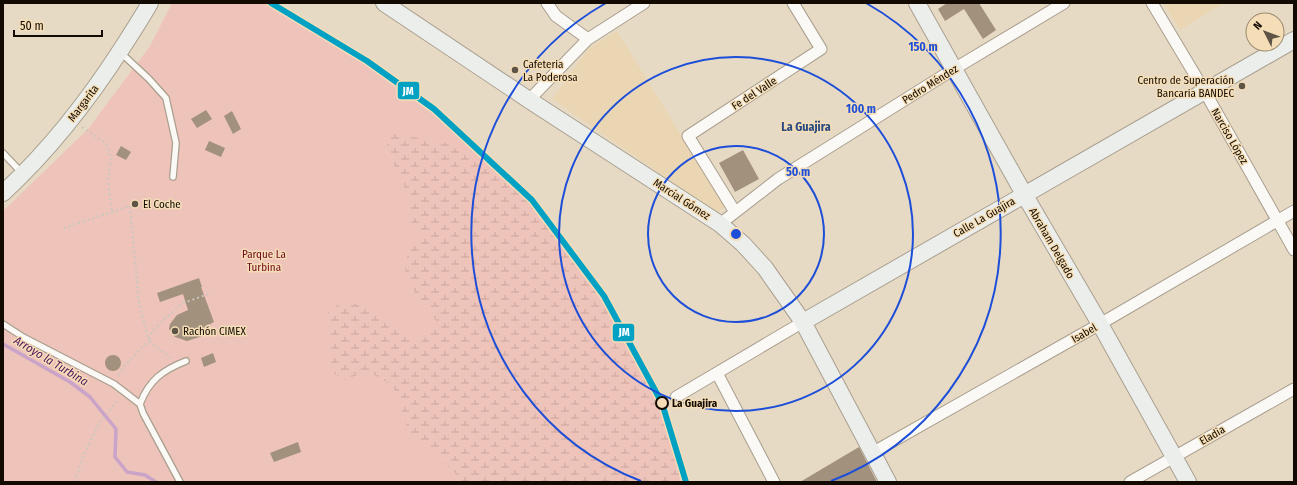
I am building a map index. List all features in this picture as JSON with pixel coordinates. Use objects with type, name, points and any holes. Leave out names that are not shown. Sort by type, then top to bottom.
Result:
[{"type":"main road","name":"Margarita","points":[[3,193],[23,174],[71,120],[110,68],[150,3]]},
{"type":"main road","name":"Marcial Gómez","points":[[384,3],[529,100],[720,224],[744,244],[765,268],[803,322],[888,482]]},
{"type":"main road","name":"Abraham Delgado","points":[[917,3],[1024,194],[1100,324],[1188,482]]},
{"type":"main road","name":"Calle La Guajira","points":[[803,322],[1204,90],[1294,40]]},
{"type":"street","points":[[547,3],[556,16],[588,39]]},
{"type":"street","points":[[529,100],[588,39],[644,3]]},
{"type":"street","name":"Fe del Valle","points":[[735,212],[688,136],[821,49],[793,3]]},
{"type":"street","name":"Pedro Méndez","points":[[720,224],[778,179],[954,69],[1064,3]]},
{"type":"street","name":"Narciso López","points":[[1152,3],[1204,90],[1294,250]]},
{"type":"street","name":"Isabel","points":[[872,453],[1100,324],[1294,211]]},
{"type":"street","name":"Calle La Guajira","points":[[676,396],[803,322]]},
{"type":"street","points":[[717,373],[774,482]]},
{"type":"street","name":"Eladia","points":[[1130,482],[1294,389]]},
{"type":"lane","points":[[120,51],[149,78],[166,98],[176,143],[173,177]]},
{"type":"lane","points":[[3,154],[23,174]]},
{"type":"lane","points":[[3,324],[23,337],[114,384],[140,404],[143,414],[180,482]]},
{"type":"lane","points":[[140,404],[150,384],[168,369],[186,361]]},
{"type":"path","points":[[71,120],[106,143],[111,159],[108,181],[112,212]]},
{"type":"path","points":[[64,228],[130,206],[138,298],[149,341],[171,358]]},
{"type":"path","points":[[114,384],[125,364],[149,341],[152,331],[181,304],[211,293]]},
{"type":"path","points":[[75,482],[83,457],[99,423],[115,403]]},
{"type":"shaded area","points":[[1163,3],[1224,3],[1180,30]]},
{"type":"shaded area","points":[[617,31],[725,206],[717,213],[552,99],[589,48]]},
{"type":"green space","name":"Parque La Turbina","points":[[172,3],[269,3],[385,74],[437,114],[512,183],[535,206],[604,301],[660,405],[684,482],[3,482],[3,211],[88,129],[150,46]]},
{"type":"green space","points":[[392,133],[446,143],[512,183],[535,206],[604,301],[660,405],[684,482],[462,482],[456,474],[408,430],[393,386],[368,371],[344,380],[332,372],[328,310],[338,305],[356,304],[377,310],[394,326],[422,341],[438,323],[418,299],[405,270],[408,252],[422,237],[412,224],[408,194],[386,148]]},
{"type":"building","points":[[947,3],[979,3],[996,30],[983,39],[964,9],[945,21],[938,9]]},
{"type":"building","points":[[206,110],[212,119],[197,128],[191,119]]},
{"type":"building","points":[[232,111],[241,129],[233,134],[224,116]]},
{"type":"building","points":[[209,141],[225,148],[221,157],[205,150]]},
{"type":"building","points":[[121,146],[131,152],[126,160],[116,155]]},
{"type":"building","points":[[743,150],[759,179],[735,192],[719,163]]},
{"type":"building","points":[[199,278],[214,322],[203,328],[206,335],[187,341],[175,337],[169,329],[170,324],[177,315],[188,310],[183,294],[160,302],[157,293]]},
{"type":"building","points":[[213,353],[216,362],[204,367],[201,358]]},
{"type":"building","points":[[113,355],[120,360],[121,363],[116,370],[113,371],[106,366],[105,363],[110,356]]},
{"type":"building","points":[[298,442],[301,452],[274,462],[270,453]]},
{"type":"building","points":[[859,447],[877,482],[800,482]]},
{"type":"waterway","name":"Arroyo la Turbina","points":[[3,344],[70,382],[90,397],[116,429],[115,457],[127,472],[145,475],[156,482]]},
{"type":"transit line","name":"JM","points":[[271,3],[367,61],[434,109],[532,200],[604,296],[662,403],[686,482]]},
{"type":"place","name":"Cafeteria La Poderosa","points":[[515,70]]},
{"type":"place","name":"Centro de Superación Bancaria BANDEC","points":[[1242,86]]},
{"type":"place","name":"El Coche","points":[[135,204]]},
{"type":"place","name":"Rachón CIMEX","points":[[175,331]]},
{"type":"place","name":"La Guajira","points":[[662,403]]},
{"type":"district","name":"La Guajira","points":[[806,127]]}]
